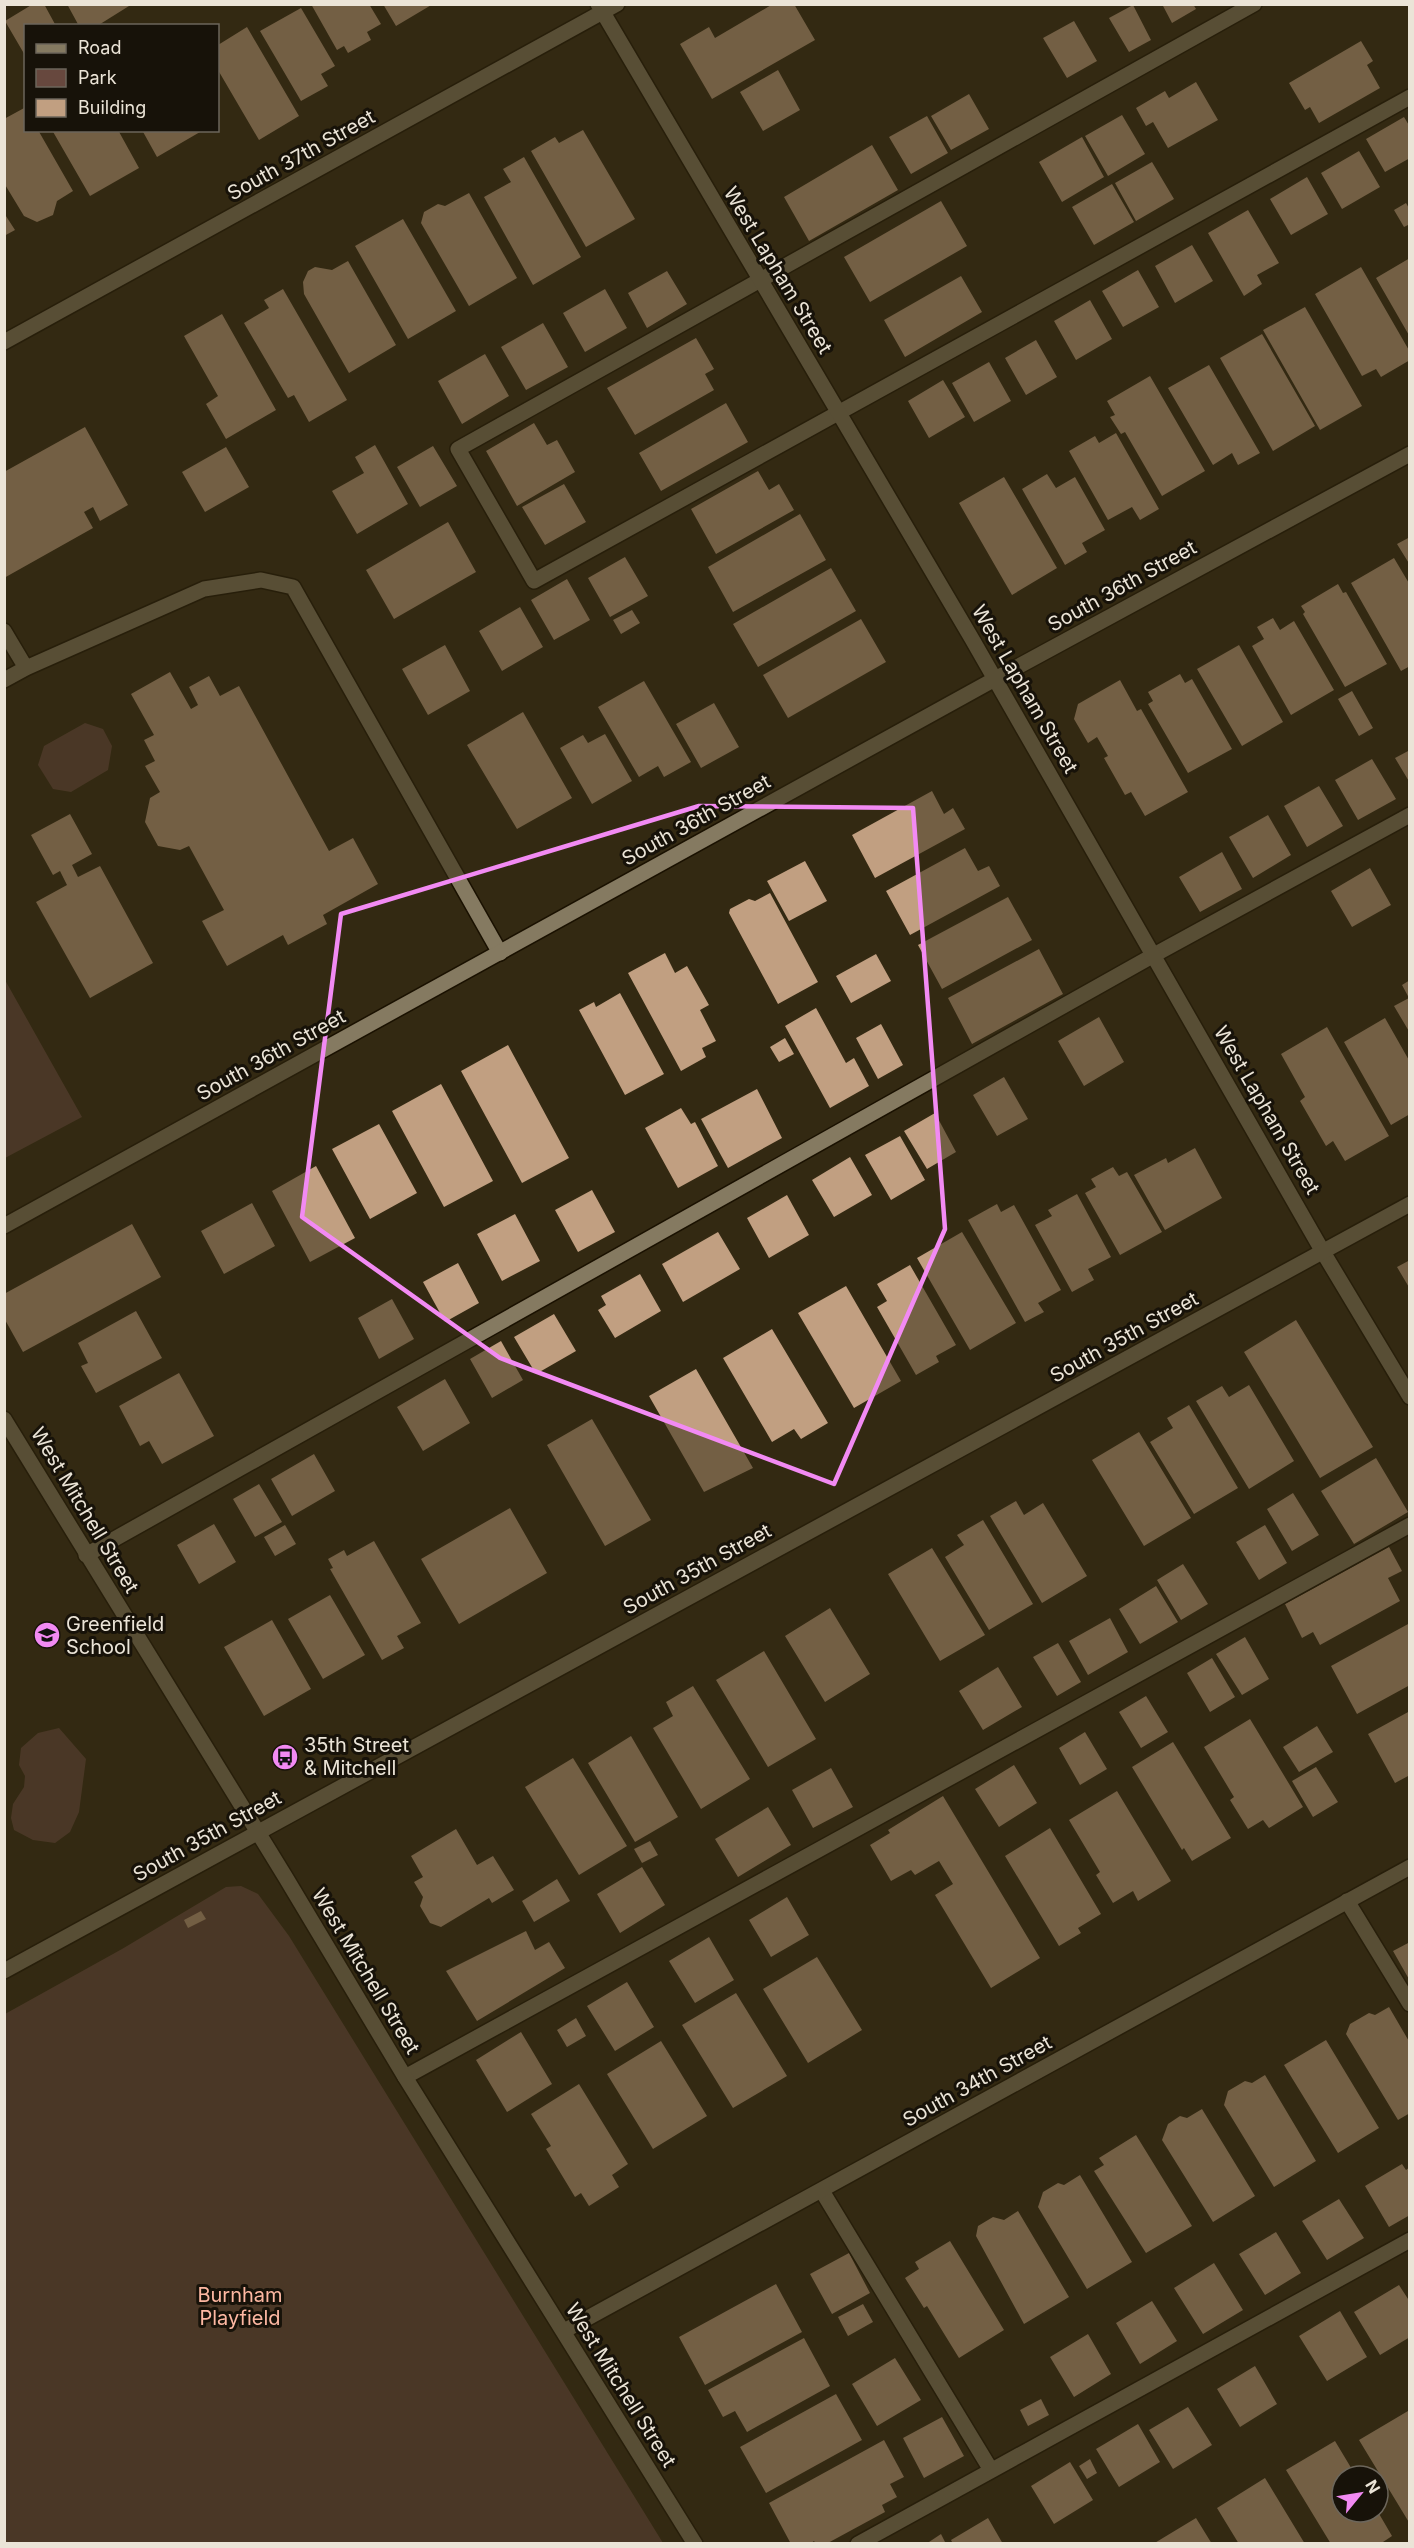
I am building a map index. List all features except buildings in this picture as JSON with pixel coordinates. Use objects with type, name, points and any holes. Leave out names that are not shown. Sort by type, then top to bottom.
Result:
[{"type":"street","name":"South 37th Street","points":[[4,342],[600,8],[617,4]]},
{"type":"street","points":[[1254,4],[458,449],[534,582],[1410,96]]},
{"type":"street","name":"West Lapham Street","points":[[600,8],[995,679],[1323,1252],[1410,1397]]},
{"type":"street","name":"South 36th Street","points":[[4,1226],[995,679],[1410,454]]},
{"type":"street","points":[[4,680],[26,668],[204,589],[261,580],[293,587],[500,953]]},
{"type":"street","points":[[4,631],[26,668]]},
{"type":"street","points":[[86,1555],[1154,955],[1410,815]]},
{"type":"street","name":"South 35th Street","points":[[4,1971],[1410,1204]]},
{"type":"street","name":"West Mitchell Street","points":[[4,1419],[258,1832],[405,2077],[695,2544]]},
{"type":"street","points":[[405,2077],[1410,1525]]},
{"type":"street","name":"South 34th Street","points":[[564,2331],[1410,1867]]},
{"type":"street","points":[[1347,1901],[1410,2004]]},
{"type":"street","points":[[822,2191],[991,2470]]},
{"type":"street","points":[[858,2544],[1410,2240]]},
{"type":"highlighted area","points":[[699,806],[913,808],[945,1229],[834,1484],[500,1358],[302,1217],[341,914]]},
{"type":"green space","points":[[85,723],[103,729],[112,746],[108,770],[71,792],[53,789],[38,765],[44,746]]},
{"type":"green space","points":[[5,980],[82,1117],[4,1158]]},
{"type":"green space","points":[[59,1728],[86,1759],[79,1812],[70,1832],[55,1843],[33,1840],[14,1830],[11,1818],[13,1804],[24,1787],[25,1776],[19,1765],[21,1748],[38,1733]]},
{"type":"green space","name":"Burnham Playfield","points":[[241,1886],[258,1894],[289,1936],[663,2543],[5,2543],[5,2014],[122,1949],[226,1887]]},
{"type":"place","name":"Greenfield School","points":[[47,1635]]},
{"type":"place","name":"35th Street & Mitchell","points":[[285,1757]]}]
